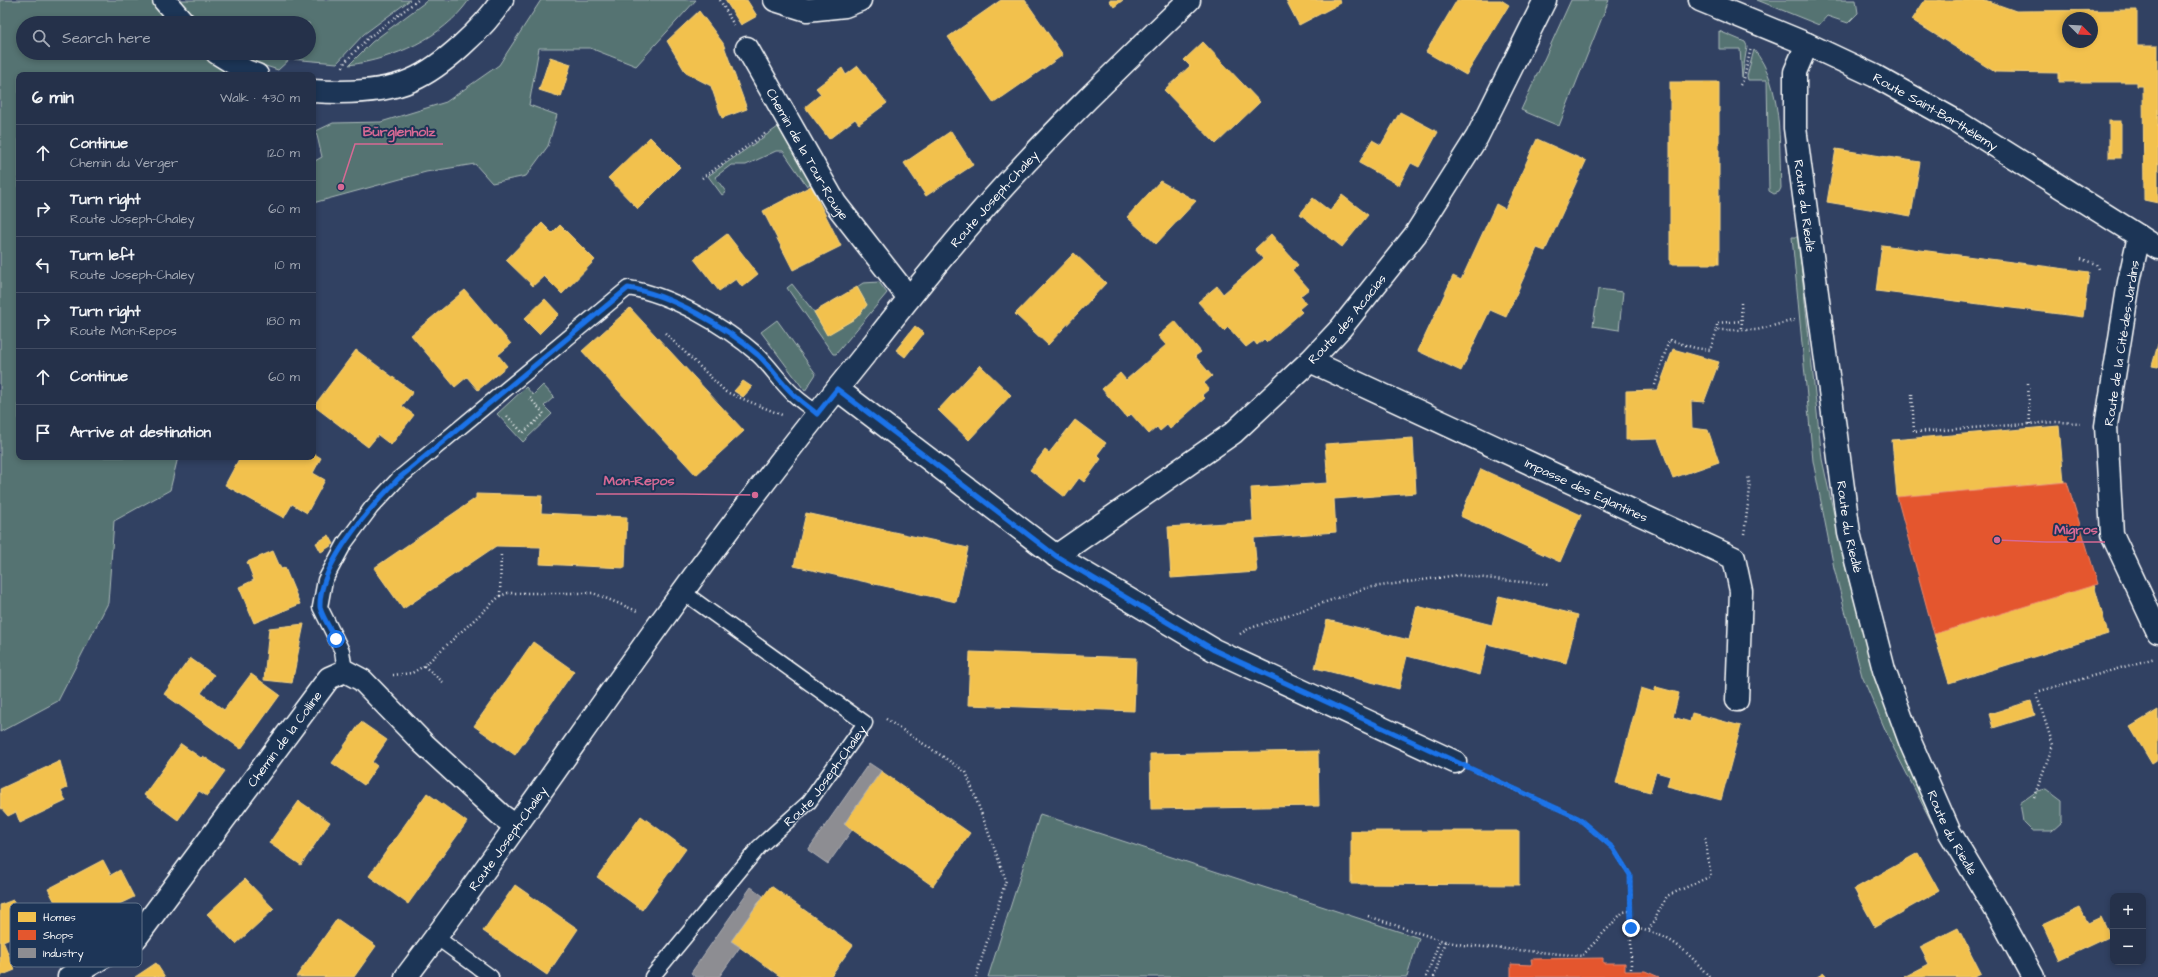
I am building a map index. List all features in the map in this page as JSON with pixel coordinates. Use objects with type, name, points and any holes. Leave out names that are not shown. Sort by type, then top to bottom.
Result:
[{"type":"street","points":[[164,0],[178,16]]},
{"type":"street","points":[[323,92],[373,90],[412,80],[450,56],[491,17],[502,0]]},
{"type":"street","points":[[775,0],[807,10],[845,6],[860,0]]},
{"type":"street","name":"Route Joseph-Chaley","points":[[406,977],[683,592],[817,414],[909,298],[1005,184],[1093,93],[1189,0]]},
{"type":"street","name":"Route des Acacias","points":[[1056,556],[1233,433],[1310,361],[1341,328],[1415,235],[1477,137],[1545,0]]},
{"type":"street","name":"Route Saint-Barthélemy","points":[[1700,0],[1807,44],[1875,76],[1956,121],[2158,248]]},
{"type":"street","name":"Route du Riedlé","points":[[1807,44],[1795,72],[1795,128],[1849,533],[1884,670],[1911,744],[1950,833],[1999,915],[2033,977]]},
{"type":"street","name":"Chemin de la Tour-Rouge","points":[[747,48],[835,203],[909,298]]},
{"type":"street","points":[[228,60],[249,72]]},
{"type":"street","name":"Route de la Cité-des-Jardins","points":[[2139,236],[2129,282],[2106,426],[2112,534],[2158,632]]},
{"type":"street","name":"Impasse des Eglantines","points":[[1310,361],[1734,558]]},
{"type":"street","points":[[837,389],[1056,556],[1214,650],[1455,762]]},
{"type":"street","points":[[1734,558],[1741,591],[1737,700]]},
{"type":"street","points":[[354,675],[424,744],[502,816],[516,826]]},
{"type":"street","name":"Chemin de la Colline","points":[[142,930],[328,678],[354,675]]},
{"type":"street","name":"Chemin de la Colline","points":[[69,977],[86,967]]},
{"type":"lane","points":[[354,675],[320,607],[325,580],[345,543],[371,508],[398,479],[628,288],[644,290],[694,312],[740,340],[759,356],[793,395],[817,414]]},
{"type":"lane","name":"Route Joseph-Chaley","points":[[652,977],[759,847],[809,802],[865,723],[683,592]]},
{"type":"lane","points":[[436,937],[491,977]]},
{"type":"path","points":[[323,92],[345,62],[368,38],[418,0]]},
{"type":"path","points":[[720,0],[747,48]]},
{"type":"path","points":[[1740,85],[1744,79],[1752,41]]},
{"type":"path","points":[[702,178],[756,140]]},
{"type":"path","points":[[2081,259],[2096,264],[2098,269]]},
{"type":"path","points":[[1741,303],[1742,330]]},
{"type":"path","points":[[1717,330],[1757,330],[1796,320]]},
{"type":"path","points":[[1655,385],[1669,340],[1695,348],[1710,350],[1717,330],[1717,322],[1742,321]]},
{"type":"path","points":[[665,333],[726,392],[788,417]]},
{"type":"path","points":[[2028,383],[2030,424]]},
{"type":"path","points":[[503,393],[515,406]]},
{"type":"path","points":[[1912,394],[1914,432],[2062,422]]},
{"type":"path","points":[[527,395],[544,414],[523,433],[506,414],[515,406],[527,395]]},
{"type":"path","points":[[1734,558],[1744,537],[1750,488],[1748,475]]},
{"type":"path","points":[[500,596],[501,553]]},
{"type":"path","points":[[1214,650],[1248,629],[1366,588],[1458,575],[1549,585]]},
{"type":"path","points":[[354,675],[412,673],[424,666],[500,596],[508,593],[593,593],[661,622]]},
{"type":"path","points":[[2040,691],[2158,658]]},
{"type":"path","points":[[424,666],[443,682]]},
{"type":"path","points":[[2034,797],[2053,745],[2036,693]]},
{"type":"path","points":[[882,724],[886,719],[966,772],[1006,880],[976,977]]},
{"type":"path","points":[[1455,762],[1578,818],[1613,848],[1630,875],[1631,969]]},
{"type":"path","points":[[1649,930],[1667,896],[1711,876],[1705,838]]},
{"type":"path","points":[[1368,916],[1440,940],[1463,945],[1582,956],[1623,912],[1631,910]]},
{"type":"path","points":[[1631,928],[1649,930],[1684,948],[1710,977]]},
{"type":"path","points":[[1426,977],[1440,940]]},
{"type":"path","points":[[1434,977],[1445,941]]},
{"type":"green space","points":[[0,0],[410,0],[364,34],[337,63],[302,60],[316,60],[316,16],[16,16],[16,60],[241,60],[238,72],[16,72],[16,460],[177,460],[170,490],[114,521],[108,603],[58,701],[0,732]]},
{"type":"green space","points":[[428,0],[469,0],[458,13],[431,36],[399,52],[383,58],[349,65],[372,42]]},
{"type":"green space","points":[[541,0],[696,0],[636,66],[590,48],[539,48],[529,105],[557,115],[548,146],[526,176],[492,183],[475,164],[426,172],[316,202],[316,160],[322,157],[316,131],[333,123],[381,122],[446,102],[499,65]]},
{"type":"green space","points":[[1571,0],[1609,0],[1559,126],[1521,110]]},
{"type":"green space","points":[[1757,0],[1856,0],[1858,13],[1848,23],[1827,16],[1819,25]]},
{"type":"green space","points":[[1719,31],[1745,42],[1747,46],[1742,78],[1740,49],[1719,49]]},
{"type":"green space","points":[[1754,50],[1763,64],[1770,80],[1778,116],[1781,188],[1779,192],[1774,194],[1769,191],[1767,80],[1748,80],[1747,76]]},
{"type":"green space","points":[[247,60],[289,60],[278,70]]},
{"type":"green space","points":[[778,127],[811,183],[807,186],[783,151],[776,151],[746,165],[731,165],[715,177],[726,192],[722,195],[708,176]]},
{"type":"green space","points":[[1792,237],[1798,237],[1822,459],[1845,566],[1874,671],[1897,739],[1934,822],[1932,823],[1891,743],[1862,676],[1834,568],[1813,461]]},
{"type":"green space","points":[[879,282],[887,293],[836,354],[833,354],[787,288],[792,284],[814,312],[827,334],[856,318],[867,305],[857,287],[863,283]]},
{"type":"green space","points":[[1598,289],[1623,292],[1619,330],[1593,326]]},
{"type":"green space","points":[[777,320],[816,374],[805,391],[761,332]]},
{"type":"green space","points":[[543,385],[554,397],[544,406],[552,414],[523,442],[497,414],[526,387],[533,395]]},
{"type":"green space","points":[[2046,789],[2062,801],[2062,822],[2052,831],[2032,831],[2023,822],[2020,803],[2037,791]]},
{"type":"green space","points":[[1040,814],[1419,938],[1407,977],[988,977]]},
{"type":"building: Homes","points":[[725,0],[747,0],[757,16],[741,25]]},
{"type":"building: Homes","points":[[1001,0],[1025,0],[1063,55],[994,103],[948,37]]},
{"type":"building: Homes","points":[[1109,0],[1123,0],[1114,7]]},
{"type":"building: Homes","points":[[1286,0],[1339,0],[1341,3],[1299,25]]},
{"type":"building: Homes","points":[[1457,0],[1501,0],[1509,5],[1466,75],[1426,52]]},
{"type":"building: Homes","points":[[1925,0],[1985,0],[2016,11],[2137,10],[2137,46],[2158,46],[2158,203],[2144,200],[2143,86],[2137,86],[2137,82],[2059,82],[2059,73],[1995,72],[1912,20]]},
{"type":"building: Homes","points":[[699,11],[723,43],[747,109],[722,118],[711,86],[686,73],[667,41]]},
{"type":"building: Homes","points":[[1203,42],[1260,102],[1216,144],[1164,90],[1190,66],[1184,60]]},
{"type":"building: Homes","points":[[550,57],[571,64],[561,97],[539,90]]},
{"type":"building: Homes","points":[[858,66],[887,103],[859,124],[855,119],[829,139],[805,107],[821,94],[816,88],[842,68],[846,75]]},
{"type":"building: Homes","points":[[1670,82],[1719,82],[1719,264],[1670,264]]},
{"type":"building: Homes","points":[[1400,112],[1438,132],[1419,167],[1411,163],[1399,185],[1359,163],[1372,140],[1381,145]]},
{"type":"building: Homes","points":[[2109,121],[2121,121],[2121,158],[2109,158]]},
{"type":"building: Homes","points":[[951,131],[973,165],[926,196],[904,163]]},
{"type":"building: Homes","points":[[650,137],[680,167],[638,209],[608,178]]},
{"type":"building: Homes","points":[[1537,139],[1586,161],[1545,251],[1537,248],[1506,317],[1490,310],[1461,371],[1418,351],[1453,276],[1461,280],[1496,204],[1505,209]]},
{"type":"building: Homes","points":[[1836,149],[1920,162],[1911,216],[1827,202]]},
{"type":"building: Homes","points":[[1160,181],[1196,201],[1156,244],[1127,217]]},
{"type":"building: Homes","points":[[811,186],[841,246],[793,270],[763,211]]},
{"type":"building: Homes","points":[[1342,195],[1368,215],[1342,247],[1300,214],[1313,198],[1330,211]]},
{"type":"building: Homes","points":[[542,223],[552,233],[560,225],[595,260],[562,294],[544,276],[533,286],[506,260]]},
{"type":"building: Homes","points":[[727,234],[758,274],[742,287],[736,279],[719,291],[694,259]]},
{"type":"building: Homes","points":[[1271,234],[1298,265],[1292,270],[1309,289],[1300,296],[1306,303],[1299,309],[1302,312],[1267,342],[1264,339],[1257,345],[1254,341],[1246,347],[1228,327],[1224,331],[1198,302],[1217,286],[1223,294],[1263,259],[1255,249]]},
{"type":"building: Homes","points":[[1882,245],[2089,272],[2083,317],[1876,291]]},
{"type":"building: Homes","points":[[1074,253],[1106,283],[1048,345],[1015,314]]},
{"type":"building: Homes","points":[[857,287],[867,305],[856,318],[827,335],[814,312]]},
{"type":"building: Homes","points":[[465,290],[511,344],[498,355],[507,366],[478,390],[467,377],[455,387],[411,335]]},
{"type":"building: Homes","points":[[545,299],[559,314],[539,334],[524,319]]},
{"type":"building: Homes","points":[[630,308],[744,431],[696,475],[582,351]]},
{"type":"building: Homes","points":[[1175,321],[1201,352],[1195,356],[1212,376],[1204,383],[1209,389],[1202,395],[1205,398],[1170,429],[1167,425],[1160,431],[1157,427],[1149,434],[1131,414],[1127,418],[1102,389],[1120,373],[1126,380],[1166,345],[1158,336]]},
{"type":"building: Homes","points":[[915,326],[924,333],[905,357],[896,350]]},
{"type":"building: Homes","points":[[2158,344],[2158,367],[2152,366]]},
{"type":"building: Homes","points":[[1673,349],[1719,362],[1704,402],[1691,401],[1692,428],[1708,430],[1719,462],[1673,478],[1658,439],[1626,440],[1626,391],[1658,390]]},
{"type":"building: Homes","points":[[356,350],[413,392],[402,406],[414,415],[391,445],[378,435],[368,447],[316,408],[316,403]]},
{"type":"building: Homes","points":[[980,365],[1011,395],[969,440],[938,410]]},
{"type":"building: Homes","points":[[743,381],[752,387],[743,397],[734,391]]},
{"type":"building: Homes","points":[[1075,420],[1106,443],[1097,455],[1101,459],[1084,482],[1079,478],[1065,497],[1030,470],[1045,450],[1049,453]]},
{"type":"building: Homes","points":[[2059,426],[2064,482],[1897,497],[1892,440]]},
{"type":"building: Homes","points":[[1413,438],[1416,493],[1334,499],[1336,532],[1254,538],[1257,572],[1171,578],[1168,527],[1253,521],[1251,488],[1328,483],[1325,444]]},
{"type":"building: Homes","points":[[316,455],[321,458],[313,473],[325,480],[307,513],[292,504],[284,518],[225,485],[238,460],[316,460]]},
{"type":"building: Homes","points":[[1481,469],[1581,515],[1560,562],[1460,516]]},
{"type":"building: Homes","points":[[476,494],[542,496],[541,513],[627,517],[625,568],[540,564],[541,547],[496,546],[403,609],[374,568],[476,498]]},
{"type":"building: Homes","points":[[806,513],[968,548],[956,602],[794,566]]},
{"type":"building: Homes","points":[[329,535],[334,544],[321,552],[316,543]]},
{"type":"building: Homes","points":[[273,551],[281,569],[285,568],[300,604],[254,623],[239,587],[254,580],[247,562]]},
{"type":"building: Homes","points":[[2094,585],[2108,634],[1949,683],[1934,634]]},
{"type":"building: Homes","points":[[1499,596],[1578,615],[1566,663],[1487,644],[1480,675],[1407,656],[1399,689],[1315,668],[1327,620],[1409,640],[1417,606],[1492,625]]},
{"type":"building: Homes","points":[[304,624],[292,683],[264,680],[269,628]]},
{"type":"building: Homes","points":[[533,642],[574,671],[515,755],[474,726]]},
{"type":"building: Homes","points":[[970,652],[1136,658],[1134,711],[968,705]]},
{"type":"building: Homes","points":[[190,658],[214,675],[201,693],[224,710],[251,674],[280,695],[241,749],[164,694]]},
{"type":"building: Homes","points":[[1656,687],[1679,693],[1673,717],[1690,722],[1692,713],[1741,726],[1721,800],[1667,786],[1670,776],[1656,772],[1650,792],[1616,783],[1641,688],[1654,692]]},
{"type":"building: Homes","points":[[2031,701],[2035,715],[1993,728],[1989,714]]},
{"type":"building: Homes","points":[[2158,710],[2158,760],[2152,764],[2130,727]]},
{"type":"building: Homes","points":[[361,722],[387,740],[372,762],[377,766],[364,785],[332,763]]},
{"type":"building: Homes","points":[[181,744],[201,758],[203,756],[225,771],[207,796],[199,791],[178,820],[144,795]]},
{"type":"building: Homes","points":[[1318,751],[1319,806],[1151,809],[1150,754]]},
{"type":"building: Homes","points":[[60,761],[67,788],[61,791],[66,801],[20,823],[16,812],[8,816],[0,807],[0,789]]},
{"type":"building: Homes","points":[[881,771],[970,833],[933,886],[844,824]]},
{"type":"building: Homes","points":[[427,793],[467,822],[408,904],[369,876]]},
{"type":"building: Homes","points":[[299,801],[330,822],[301,865],[269,843]]},
{"type":"building: Homes","points":[[641,816],[686,849],[642,910],[597,877]]},
{"type":"building: Homes","points":[[1351,831],[1519,831],[1519,885],[1351,884]]},
{"type":"building: Homes","points":[[1918,853],[1939,891],[1875,927],[1854,889]]},
{"type":"building: Homes","points":[[103,860],[111,875],[120,870],[134,897],[122,903],[55,903],[48,889]]},
{"type":"building: Homes","points":[[245,879],[274,909],[236,944],[207,914]]},
{"type":"building: Homes","points":[[515,885],[578,929],[547,975],[483,931]]},
{"type":"building: Homes","points":[[771,886],[853,945],[830,977],[781,977],[731,941]]},
{"type":"building: Homes","points":[[13,900],[14,903],[10,903],[10,938],[3,941],[10,958],[10,967],[14,967],[15,970],[0,976],[0,905]]},
{"type":"building: Homes","points":[[2080,908],[2088,923],[2101,917],[2110,936],[2059,960],[2043,925]]},
{"type":"building: Homes","points":[[337,919],[376,946],[354,977],[296,977]]},
{"type":"building: Homes","points":[[1958,928],[1981,973],[1973,977],[1904,977],[1929,964],[1920,947]]},
{"type":"building: Homes","points":[[156,963],[165,977],[135,977]]},
{"type":"building: Homes","points":[[1824,973],[1826,977],[1817,977]]},
{"type":"building: Shops","points":[[2067,482],[2098,584],[1934,634],[1897,497]]},
{"type":"building: Shops","points":[[1603,958],[1603,963],[1625,963],[1625,971],[1645,971],[1659,977],[1511,977],[1511,964],[1532,965],[1531,959]]},
{"type":"building: Industry","points":[[869,763],[881,771],[844,824],[852,830],[828,864],[808,850]]},
{"type":"building: Industry","points":[[751,887],[763,896],[731,941],[740,947],[719,977],[696,977],[691,973]]},
{"type":"place","name":"Bürglenholz","points":[[341,187]]},
{"type":"place","name":"Mon-Repos","points":[[755,495]]},
{"type":"place","name":"Migros","points":[[1997,540]]},
{"type":"route","points":[[336,639],[320,607],[325,580],[345,543],[371,508],[398,479],[544,360],[628,288],[644,290],[694,312],[740,340],[759,356],[793,395],[817,414],[837,389],[1056,556],[1214,650],[1578,818],[1613,848],[1630,875],[1631,928]]}]
